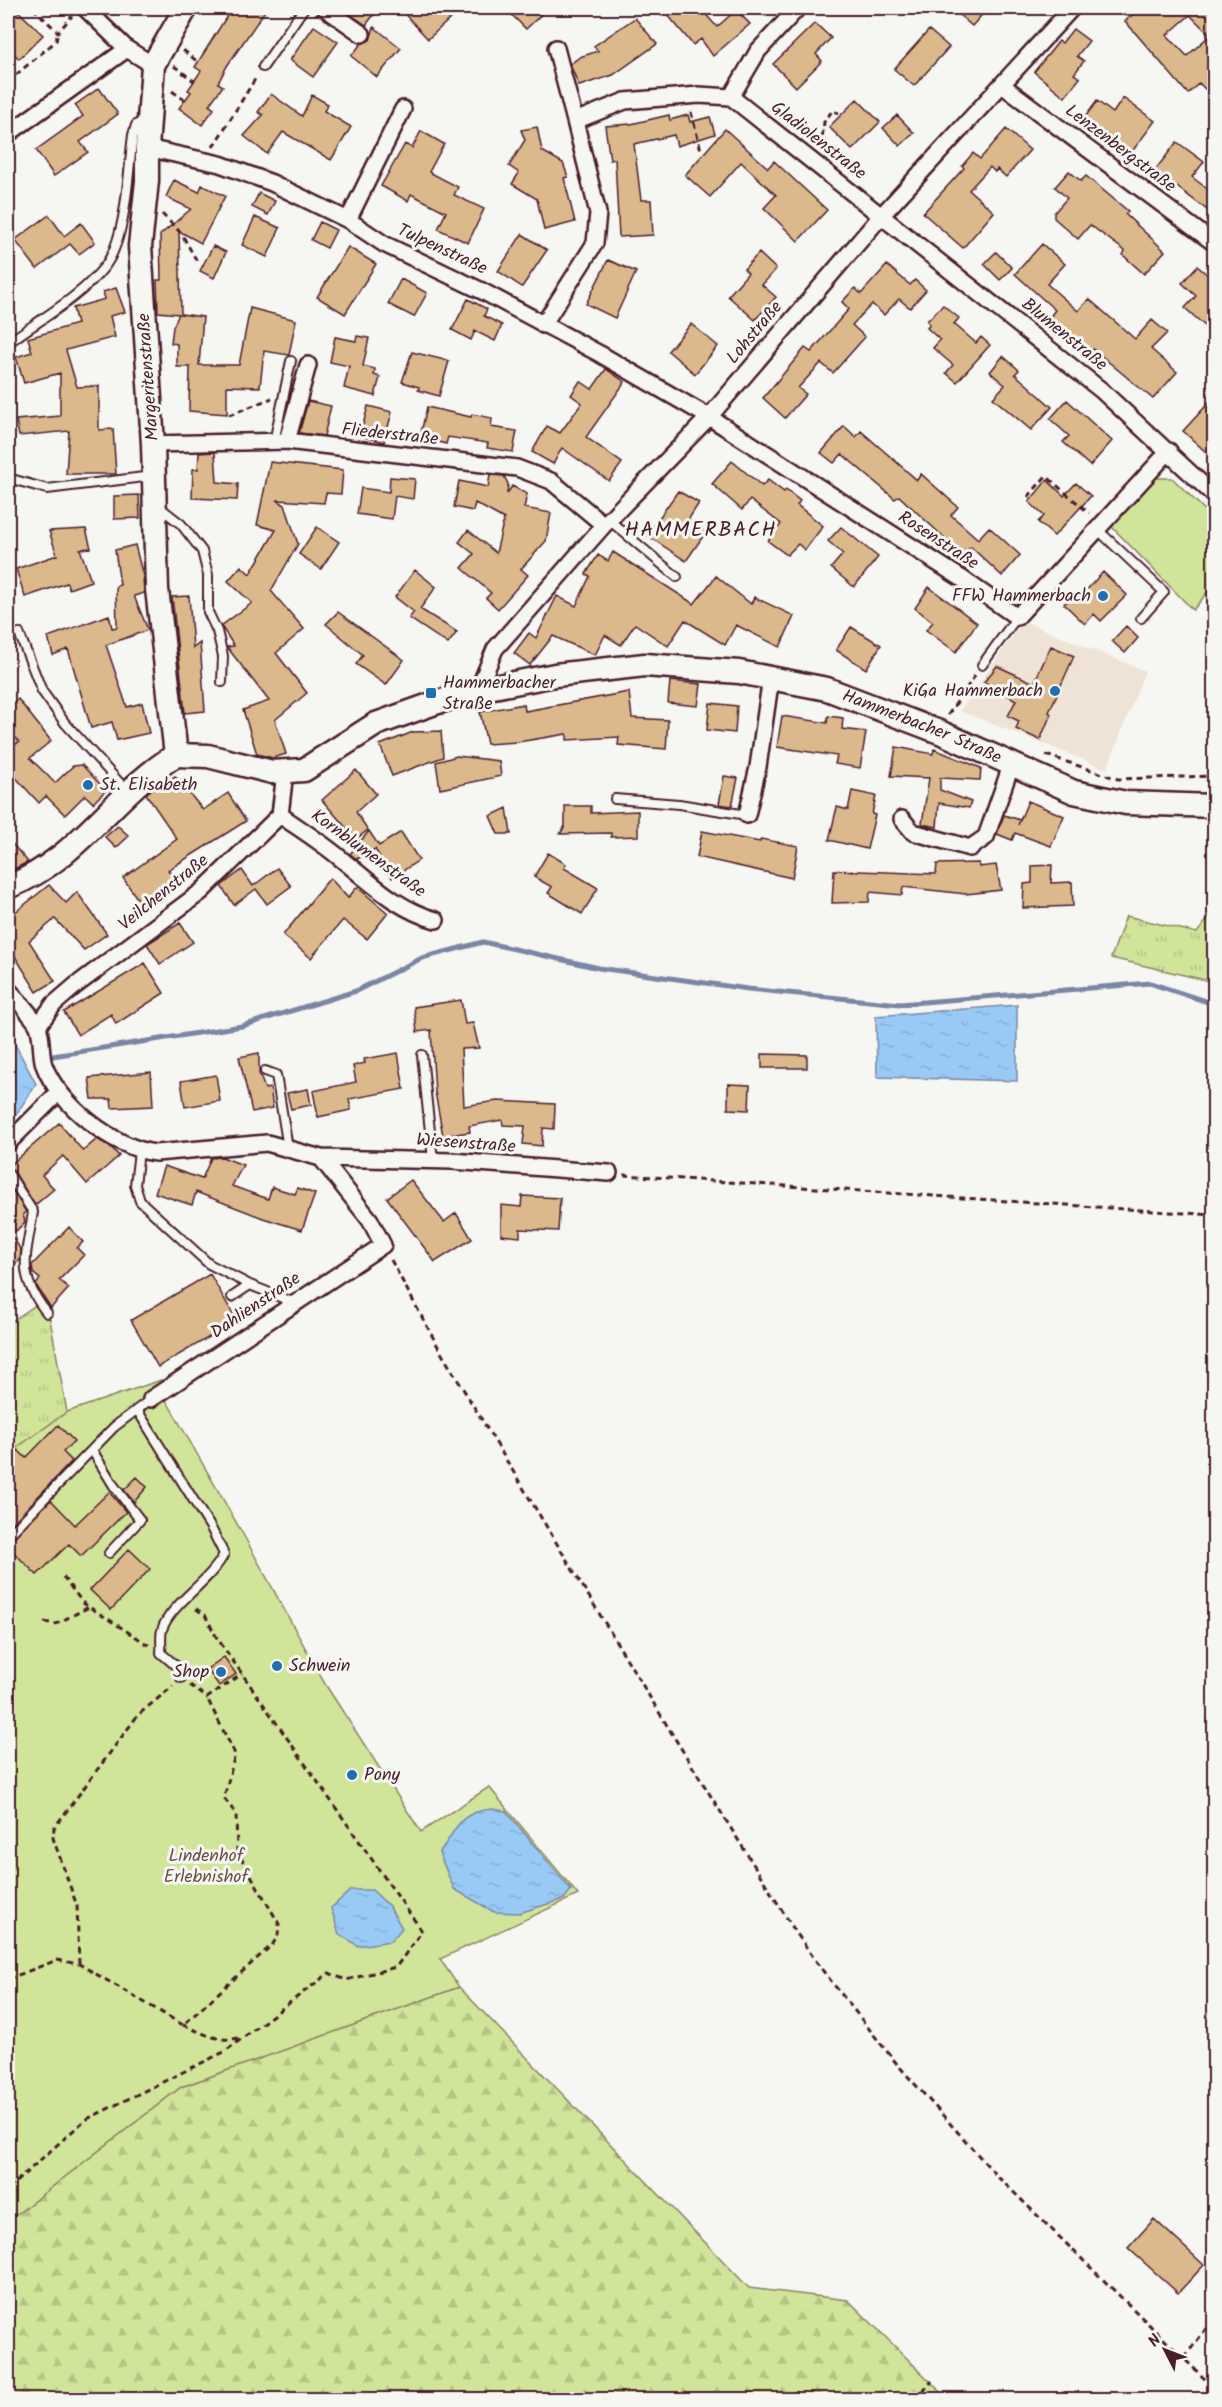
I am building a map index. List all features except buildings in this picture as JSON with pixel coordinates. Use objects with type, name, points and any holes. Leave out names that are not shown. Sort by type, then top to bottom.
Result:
[{"type":"main road","name":"Margeritenstraße","points":[[176,755],[157,589],[153,444],[140,246],[153,64],[186,8]]},
{"type":"main road","name":"Hammerbacher Straße","points":[[176,755],[208,756],[285,772],[304,770],[376,724],[478,690],[555,675],[645,665],[771,677],[949,721],[1012,763],[1074,792],[1151,805],[1215,806]]},
{"type":"main road","points":[[8,887],[30,878],[86,837],[150,771],[176,755]]},
{"type":"street","points":[[86,8],[127,50],[153,64]]},
{"type":"street","points":[[325,8],[362,34]]},
{"type":"street","points":[[575,122],[625,101],[687,96],[731,97],[758,51],[796,10],[793,8]]},
{"type":"street","name":"Lohstraße","points":[[478,690],[495,650],[607,522],[709,417],[882,215],[1072,8]]},
{"type":"street","points":[[543,325],[595,243],[598,213],[556,48]]},
{"type":"street","points":[[8,134],[127,50]]},
{"type":"street","name":"Lenzenbergstraße","points":[[1002,85],[1215,243]]},
{"type":"street","name":"Gladiolenstraße","points":[[731,97],[882,215]]},
{"type":"street","points":[[348,220],[403,109]]},
{"type":"street","name":"Tulpenstraße","points":[[147,148],[205,160],[272,183],[348,220],[384,244],[483,291],[600,354],[709,417]]},
{"type":"street","name":"Blumenstraße","points":[[882,215],[1101,390],[1215,495]]},
{"type":"street","points":[[281,442],[308,365]]},
{"type":"street","name":"Rosenstraße","points":[[709,417],[961,578],[1017,617]]},
{"type":"street","name":"Fliederstraße","points":[[153,444],[281,442],[517,468],[551,480],[607,522]]},
{"type":"street","points":[[1017,617],[1169,451]]},
{"type":"street","points":[[747,815],[758,767],[771,677]]},
{"type":"street","name":"Hammerbacher Straße","points":[[902,819],[913,832],[970,848],[986,837],[1012,763]]},
{"type":"street","points":[[280,815],[285,772]]},
{"type":"street","name":"Kornblumenstraße","points":[[280,815],[338,856],[388,897],[417,915],[436,920]]},
{"type":"street","name":"Veilchenstraße","points":[[38,1026],[54,1004],[75,986],[201,892],[280,815]]},
{"type":"street","points":[[8,988],[38,1026],[44,1064],[58,1093],[120,1143],[139,1151]]},
{"type":"street","points":[[8,1143],[58,1093]]},
{"type":"street","name":"Wiesenstraße","points":[[139,1151],[156,1153],[267,1143],[321,1158],[433,1160],[609,1173]]},
{"type":"street","points":[[321,1158],[364,1211],[383,1245]]},
{"type":"street","name":"Dahlienstraße","points":[[145,1403],[383,1245]]},
{"type":"lane","points":[[263,67],[304,8]]},
{"type":"lane","points":[[8,343],[82,289],[106,265],[119,235],[133,135],[136,125],[150,116]]},
{"type":"lane","points":[[281,442],[285,392],[291,361]]},
{"type":"lane","points":[[8,478],[47,489],[154,476]]},
{"type":"lane","points":[[155,503],[181,524],[202,551],[208,575],[208,612],[217,631],[223,656],[222,682]]},
{"type":"lane","points":[[607,522],[677,577]]},
{"type":"lane","points":[[1100,527],[1164,592],[1141,618]]},
{"type":"lane","points":[[982,665],[1017,617]]},
{"type":"lane","points":[[19,633],[42,691],[66,723],[128,792]]},
{"type":"lane","points":[[615,799],[679,804],[747,815]]},
{"type":"lane","points":[[422,1055],[433,1160]]},
{"type":"lane","points":[[265,1071],[276,1075],[288,1148]]},
{"type":"lane","points":[[139,1151],[135,1185],[140,1201],[209,1264],[250,1285],[296,1303]]},
{"type":"lane","points":[[8,1173],[33,1212],[25,1274],[30,1293],[47,1313]]},
{"type":"lane","points":[[232,1297],[250,1285]]},
{"type":"lane","points":[[8,1536],[114,1427],[145,1403]]},
{"type":"lane","points":[[145,1403],[139,1413],[211,1528],[224,1554],[218,1568],[184,1601],[162,1629],[162,1653],[181,1670],[182,1678]]},
{"type":"lane","points":[[92,1450],[114,1486],[140,1520],[109,1553]]},
{"type":"path","points":[[33,8],[58,32]]},
{"type":"path","points":[[8,76],[11,80],[56,41],[58,32],[79,8]]},
{"type":"path","points":[[218,8],[228,15]]},
{"type":"path","points":[[205,160],[263,67]]},
{"type":"path","points":[[687,96],[701,150]]},
{"type":"path","points":[[819,166],[824,122],[832,111],[839,113]]},
{"type":"path","points":[[145,199],[176,228],[198,263]]},
{"type":"path","points":[[229,415],[285,392]]},
{"type":"path","points":[[1028,497],[1046,476],[1100,527]]},
{"type":"path","points":[[949,721],[982,665]]},
{"type":"path","points":[[1038,753],[1118,779],[1215,776]]},
{"type":"path","points":[[609,1173],[1215,1215]]},
{"type":"path","points":[[383,1245],[442,1354],[674,1737],[823,1971],[897,2064],[996,2175],[1215,2388]]},
{"type":"path","points":[[63,1577],[89,1606],[162,1653]]},
{"type":"path","points":[[8,2188],[85,2120],[224,2052],[329,1973],[346,1980],[396,1967],[422,1931],[242,1674],[205,1615],[184,1601]]},
{"type":"path","points":[[44,1622],[56,1624],[89,1606]]},
{"type":"path","points":[[207,1698],[242,1674]]},
{"type":"path","points":[[79,1964],[77,1906],[53,1838],[54,1828],[138,1715],[182,1678],[207,1698],[235,1754],[224,1798],[236,1814],[237,1851],[279,1924],[278,1935],[273,1944],[183,2025]]},
{"type":"path","points":[[8,1979],[57,1960],[79,1964],[183,2025],[228,2041],[240,2038]]},
{"type":"path","points":[[1184,2358],[1215,2318]]},
{"type":"path","points":[[916,2400],[932,2381]]},
{"type":"shaded area","name":"KiGa Hammerbach","points":[[1023,621],[1145,671],[1107,769],[960,711]]},
{"type":"green space","points":[[1155,478],[1172,478],[1214,519],[1214,584],[1193,610],[1110,525]]},
{"type":"green space","points":[[1214,911],[1214,982],[1111,958],[1126,916],[1197,933]]},
{"type":"green space","points":[[46,1298],[67,1412],[8,1454],[8,1324]]},
{"type":"green space","name":"Lindenhof Erlebnishof","points":[[161,1380],[165,1398],[325,1684],[421,1832],[489,1787],[578,1895],[440,1959],[459,1987],[181,2087],[8,2221],[8,1454],[67,1412]]},
{"type":"green space","points":[[459,1987],[749,2288],[848,2300],[948,2399],[8,2400],[8,2221],[181,2087]]},
{"type":"water","points":[[1017,1005],[1017,1081],[877,1077],[876,1016]]},
{"type":"water","points":[[8,1031],[36,1084],[8,1127]]},
{"type":"water","points":[[492,1809],[506,1811],[571,1890],[564,1899],[519,1913],[494,1912],[454,1889],[439,1853],[459,1823],[465,1818],[480,1811]]},
{"type":"water","points":[[351,1890],[372,1890],[389,1906],[402,1928],[391,1941],[358,1946],[339,1934],[331,1908]]},
{"type":"waterway","points":[[53,1056],[242,1026],[356,991],[422,958],[483,942],[599,968],[748,989],[900,1004],[1150,983],[1214,1004]]},
{"type":"place","name":"FFW Hammerbach","points":[[1103,596]]},
{"type":"place","name":"KiGa Hammerbach","points":[[1055,691]]},
{"type":"place","name":"Hammerbacher Straße","points":[[431,693]]},
{"type":"place","name":"St. Elisabeth","points":[[88,785]]},
{"type":"place","name":"Schwein","points":[[277,1666]]},
{"type":"place","name":"Shop","points":[[221,1672]]},
{"type":"place","name":"Pony","points":[[352,1775]]},
{"type":"district","name":"HAMMERBACH","points":[[701,530]]}]
